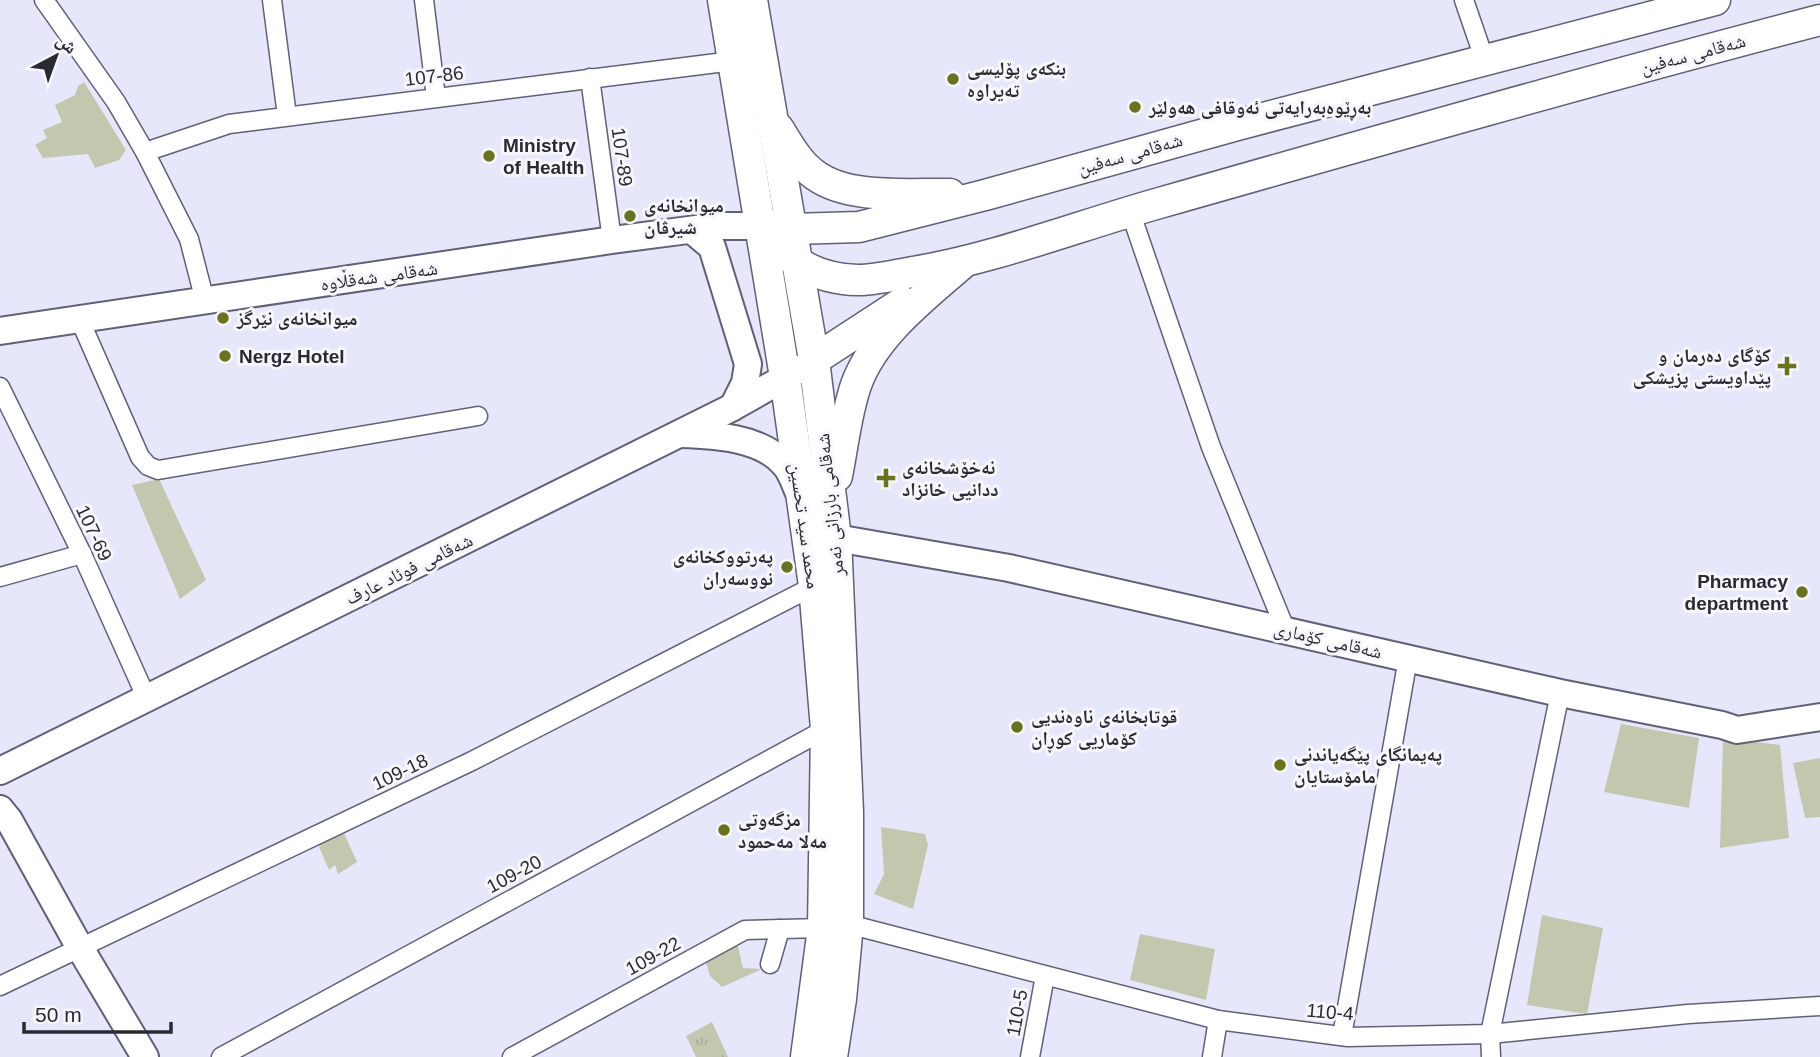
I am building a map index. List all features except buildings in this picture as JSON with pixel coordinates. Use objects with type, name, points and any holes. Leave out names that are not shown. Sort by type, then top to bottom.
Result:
[{"type":"main road","name":"محمد سید تحسین","points":[[723,0],[785,377],[814,586],[826,729],[836,926],[806,1057]]},
{"type":"main road","name":"شەقامی بارزانی نەمر","points":[[752,0],[814,360],[836,538],[848,812],[836,926],[841,999],[832,1057]]},
{"type":"main road","name":"شەقامی سەفین","points":[[759,226],[792,229],[859,227],[1714,0]]},
{"type":"main road","name":"شەقامی سەفین","points":[[759,226],[786,256],[818,273],[859,280],[962,264],[1130,211],[1424,127],[1818,27]]},
{"type":"main road","points":[[772,118],[793,153],[804,165],[829,183],[864,192],[985,195]]},
{"type":"main road","name":"شەقامی شەقڵاوە","points":[[0,331],[612,240],[719,226],[759,226]]},
{"type":"main road","points":[[779,344],[780,307],[786,284],[798,264],[817,248],[859,227]]},
{"type":"main road","points":[[692,230],[712,247],[748,364],[745,383],[733,407]]},
{"type":"main road","points":[[832,503],[856,385],[875,349],[910,310],[962,264]]},
{"type":"main road","name":"شەقامی سەفین","points":[[814,360],[962,264]]},
{"type":"main road","name":"شەقامی فوئاد عارف","points":[[0,771],[733,407],[814,360]]},
{"type":"main road","points":[[679,434],[706,435],[751,443],[784,464],[801,496]]},
{"type":"main road","name":"شەقامی کۆماری","points":[[836,538],[1009,568],[1560,693],[1737,730],[1820,717]]},
{"type":"main road","points":[[0,810],[9,820],[80,948],[145,1057]]},
{"type":"street","points":[[44,0],[116,102],[145,152],[189,239],[205,301]]},
{"type":"street","points":[[272,0],[287,116]]},
{"type":"street","points":[[424,0],[436,97]]},
{"type":"street","points":[[1464,0],[1485,61]]},
{"type":"street","name":"107-86","points":[[145,152],[229,124],[733,61]]},
{"type":"street","name":"107-89","points":[[590,78],[612,240]]},
{"type":"street","points":[[1130,211],[1210,447],[1286,631]]},
{"type":"street","points":[[79,318],[141,457],[148,466],[158,470],[478,416]]},
{"type":"street","name":"107-69","points":[[0,387],[82,554],[147,699]]},
{"type":"street","points":[[0,577],[82,554]]},
{"type":"street","name":"109-18","points":[[0,986],[472,761],[814,586]]},
{"type":"street","points":[[1342,1036],[1408,658]]},
{"type":"street","points":[[1491,1057],[1490,1034],[1560,693]]},
{"type":"street","name":"109-20","points":[[221,1057],[826,729]]},
{"type":"street","name":"109-22","points":[[512,1057],[745,930],[836,926]]},
{"type":"street","name":"110-4","points":[[836,926],[1218,1020],[1342,1036],[1490,1034],[1688,1014],[1820,1006]]},
{"type":"street","points":[[770,964],[780,929]]},
{"type":"street","name":"110-5","points":[[1030,1057],[1045,976]]},
{"type":"street","points":[[1212,1057],[1218,1020]]},
{"type":"green space","points":[[84,82],[126,150],[119,160],[95,168],[88,154],[43,158],[35,145],[47,138],[43,130],[62,122],[55,105],[75,95],[78,86]]},
{"type":"green space","points":[[159,479],[206,580],[180,599],[132,485]]},
{"type":"green space","points":[[1621,724],[1699,738],[1689,808],[1604,792]]},
{"type":"green space","points":[[1723,738],[1780,745],[1789,838],[1720,848]]},
{"type":"green space","points":[[1820,758],[1820,817],[1805,818],[1793,763]]},
{"type":"green space","points":[[881,827],[925,834],[928,845],[913,909],[874,894],[884,874]]},
{"type":"green space","points":[[342,829],[357,862],[338,874],[335,865],[329,870],[317,842]]},
{"type":"green space","points":[[1542,915],[1603,928],[1587,1014],[1527,1005]]},
{"type":"green space","points":[[1140,934],[1215,949],[1206,1000],[1130,980]]},
{"type":"green space","points":[[737,942],[743,968],[762,969],[722,987],[710,976],[706,962]]},
{"type":"green space","points":[[712,1022],[728,1057],[696,1057],[686,1036]]},
{"type":"place","name":"بنکەی پۆلیسی تەیراوە","points":[[953,79]]},
{"type":"place","name":"بەڕێوەبەرایەتی ئەوقافی هەولێر","points":[[1135,107]]},
{"type":"place","name":"Ministry of Health","points":[[489,156]]},
{"type":"place","name":"میوانخانەی شیرڤان","points":[[630,216]]},
{"type":"place","name":"میوانخانەی نێرگز","points":[[223,318]]},
{"type":"place","name":"Nergz Hotel","points":[[225,356]]},
{"type":"place","name":"کۆگای دەرمان و پێداویستی پزیشکی","points":[[1787,366]]},
{"type":"place","name":"نەخۆشخانەی ددانیی خانزاد","points":[[886,478]]},
{"type":"place","name":"پەرتووکخانەی نووسەران","points":[[787,567]]},
{"type":"place","name":"Pharmacy department","points":[[1802,592]]},
{"type":"place","name":"قوتابخانەی ناوەندیی کۆماریی کوڕان","points":[[1017,727]]},
{"type":"place","name":"پەیمانگای پێگەیاندنی مامۆستایان","points":[[1280,765]]},
{"type":"place","name":"مزگەوتی مەلا مەحمود","points":[[724,830]]}]
